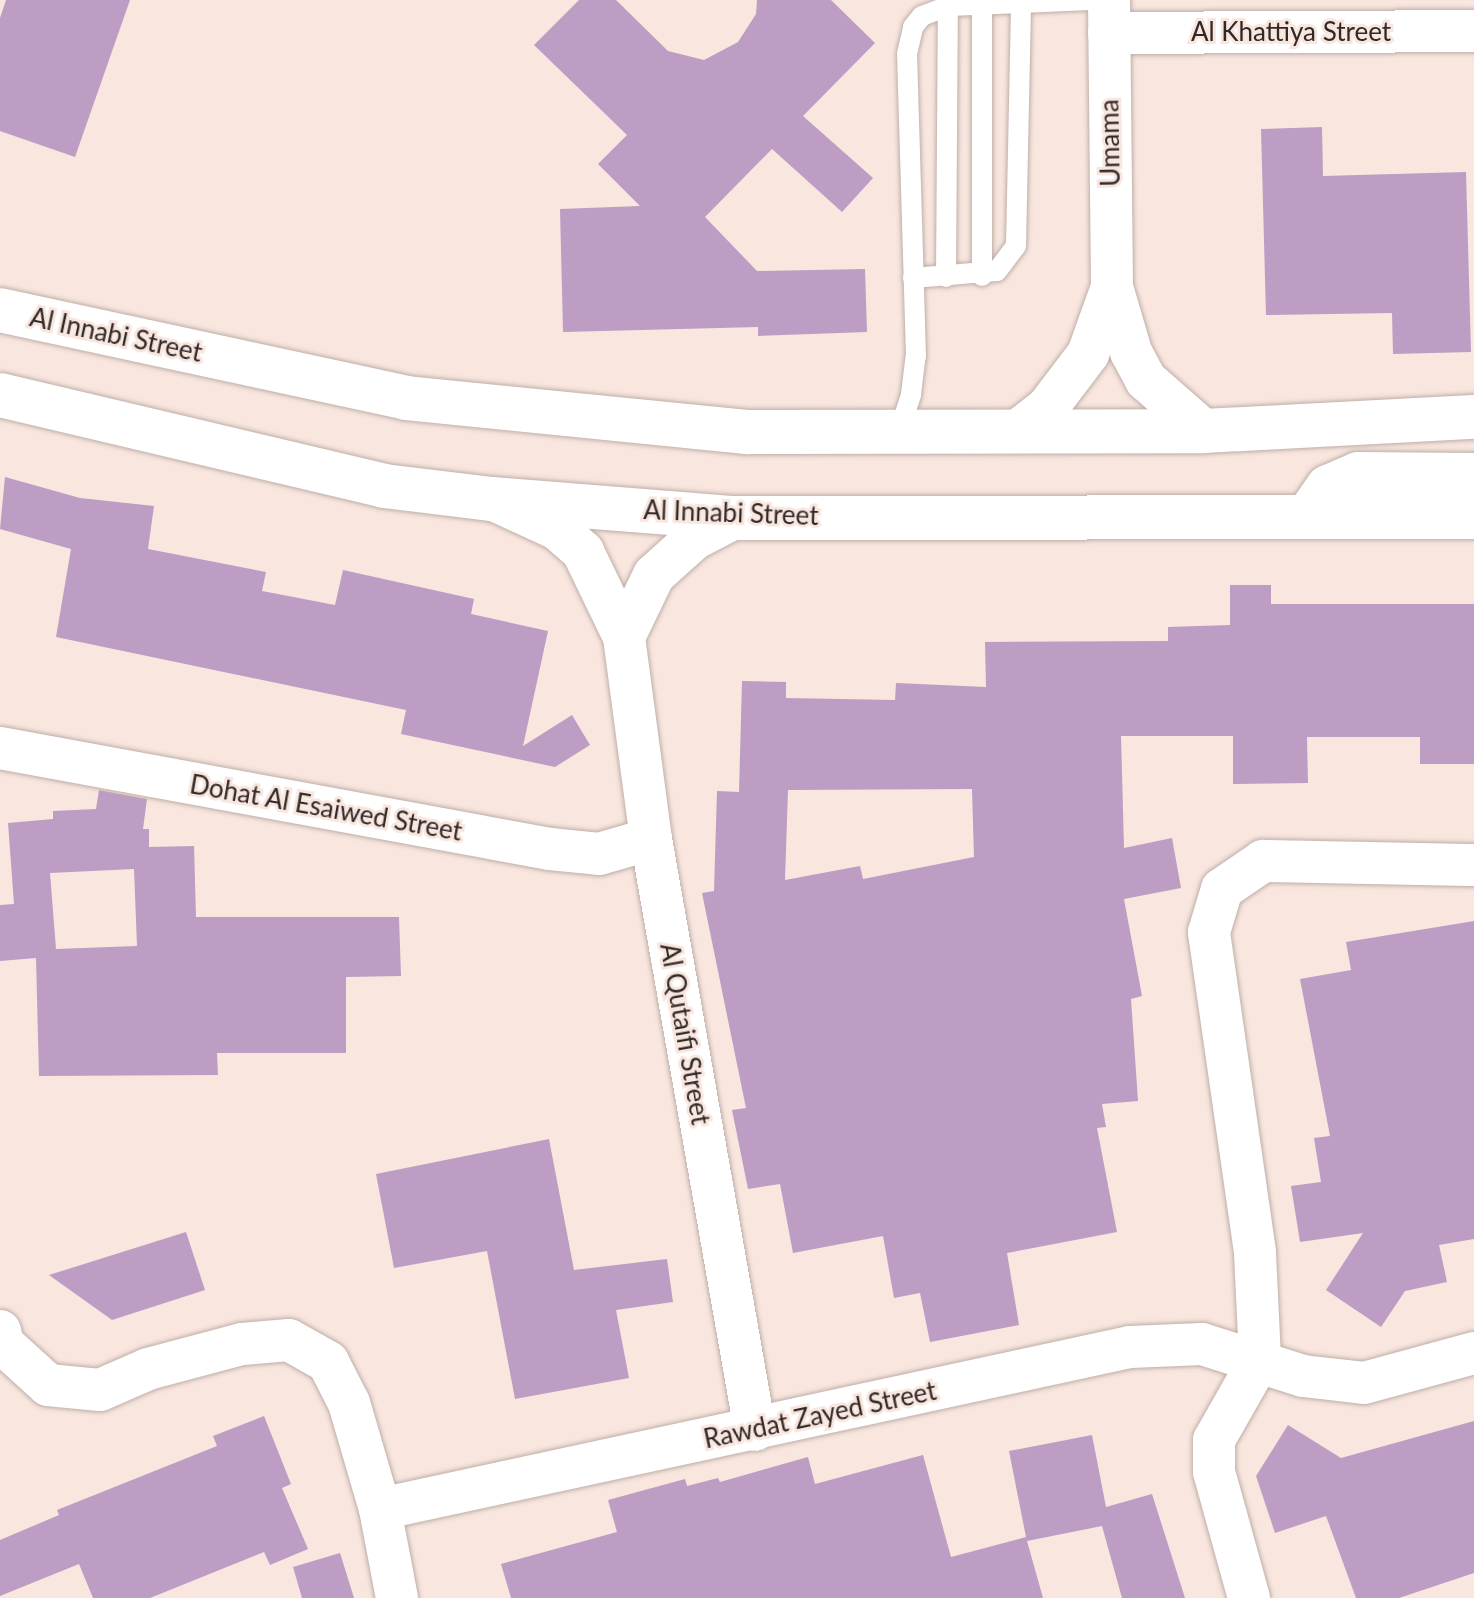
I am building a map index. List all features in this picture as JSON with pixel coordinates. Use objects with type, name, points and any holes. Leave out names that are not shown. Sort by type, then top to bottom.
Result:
[{"type":"street","name":"Al Khattiya Street","points":[[1103,11],[1474,31]]},
{"type":"street","name":"Umama","points":[[1103,11],[1112,287],[1131,352],[1146,380],[1204,431]]},
{"type":"street","name":"Umama","points":[[1016,432],[1047,408],[1088,354],[1112,287]]},
{"type":"street","name":"Al Innabi Street","points":[[0,310],[406,398],[499,412],[747,432],[1204,431],[1474,417]]},
{"type":"street","name":"Al Innabi Street","points":[[0,395],[369,483],[492,499],[734,518],[1309,514],[1474,517]]},
{"type":"street","points":[[1309,514],[1328,487],[1358,474],[1474,475]]},
{"type":"street","name":"Al Qutaifi Street","points":[[492,499],[557,529],[583,552],[624,637],[651,839],[755,1430]]},
{"type":"street","points":[[624,637],[654,575],[694,539],[734,518]]},
{"type":"street","name":"Dohat Al Esaiwed Street","points":[[0,748],[550,849],[599,854],[651,839]]},
{"type":"street","points":[[1249,1598],[1214,1472],[1214,1440],[1260,1359],[1255,1252],[1209,932],[1222,889],[1263,861],[1474,865]]},
{"type":"street","points":[[0,1331],[3,1344],[48,1385],[100,1390],[148,1369],[229,1347],[289,1340],[328,1362],[349,1403],[380,1509],[397,1598]]},
{"type":"street","name":"Rawdat Zayed Street","points":[[380,1509],[1130,1347],[1202,1344],[1260,1359],[1303,1376],[1364,1383],[1474,1353]]},
{"type":"lane","points":[[913,278],[982,276],[1009,260],[1021,229],[1021,3]]},
{"type":"lane","points":[[899,432],[915,375],[908,40],[922,16],[948,6],[1021,3],[1103,11]]},
{"type":"lane","points":[[982,5],[982,276]]},
{"type":"lane","points":[[946,277],[948,6]]},
{"type":"building","points":[[6,0],[130,0],[75,157],[0,131],[0,18]]},
{"type":"building","points":[[579,0],[616,0],[668,51],[704,60],[738,42],[756,14],[757,0],[831,0],[875,43],[803,116],[873,178],[842,212],[772,149],[705,217],[757,271],[865,269],[867,332],[758,336],[758,327],[563,332],[560,209],[640,206],[598,164],[627,135],[534,45]]},
{"type":"building","points":[[1322,127],[1323,176],[1466,172],[1471,352],[1393,354],[1392,313],[1266,315],[1261,129]]},
{"type":"building","points":[[5,477],[80,498],[154,506],[148,549],[266,572],[262,591],[335,605],[343,570],[474,599],[471,614],[548,631],[523,746],[572,715],[590,745],[555,767],[401,734],[406,710],[56,637],[71,549],[0,529]]},
{"type":"building","points":[[1230,585],[1271,585],[1271,604],[1474,604],[1474,764],[1420,764],[1420,737],[1307,737],[1308,783],[1233,784],[1233,736],[1121,736],[1124,848],[1172,838],[1181,888],[1124,899],[1142,996],[1131,999],[1138,1101],[1102,1104],[1106,1127],[1097,1128],[1117,1232],[1007,1253],[1019,1325],[930,1342],[920,1293],[894,1298],[883,1236],[793,1253],[780,1184],[748,1189],[732,1110],[746,1108],[702,893],[714,891],[717,791],[739,792],[742,681],[786,682],[786,698],[895,700],[896,683],[986,687],[985,642],[1168,641],[1168,627],[1230,625]],"holes":[[[972,789],[974,857],[863,879],[860,866],[785,880],[788,790]]]},
{"type":"building","points":[[99,790],[147,799],[143,829],[149,829],[149,847],[194,846],[196,917],[399,917],[401,976],[346,977],[346,1053],[217,1053],[218,1075],[39,1076],[36,958],[0,961],[0,905],[14,904],[8,823],[53,819],[53,811],[96,809]],"holes":[[[134,869],[137,946],[56,949],[50,873]]]},
{"type":"building","points":[[1474,921],[1474,1239],[1439,1245],[1447,1282],[1405,1291],[1381,1327],[1326,1290],[1363,1233],[1300,1242],[1291,1186],[1321,1182],[1314,1138],[1330,1136],[1300,979],[1351,970],[1346,942]]},
{"type":"building","points":[[549,1139],[574,1270],[667,1259],[673,1302],[616,1310],[629,1378],[515,1399],[487,1251],[394,1268],[376,1174]]},
{"type":"building","points":[[186,1232],[205,1290],[112,1320],[49,1275]]},
{"type":"building","points":[[264,1416],[291,1484],[282,1488],[308,1549],[270,1565],[264,1552],[150,1598],[93,1598],[79,1564],[0,1596],[0,1540],[59,1515],[57,1510],[217,1446],[213,1436]]},
{"type":"building","points":[[1474,1421],[1474,1573],[1399,1598],[1356,1598],[1326,1516],[1275,1533],[1256,1476],[1288,1425],[1341,1458]]},
{"type":"building","points":[[1092,1435],[1106,1507],[1152,1494],[1185,1598],[1122,1598],[1102,1526],[1027,1541],[1043,1598],[511,1598],[501,1564],[617,1532],[608,1500],[685,1479],[687,1486],[718,1478],[720,1482],[808,1457],[815,1484],[923,1455],[951,1557],[1026,1537],[1009,1451]]},
{"type":"building","points":[[340,1553],[354,1598],[302,1598],[293,1567]]}]
